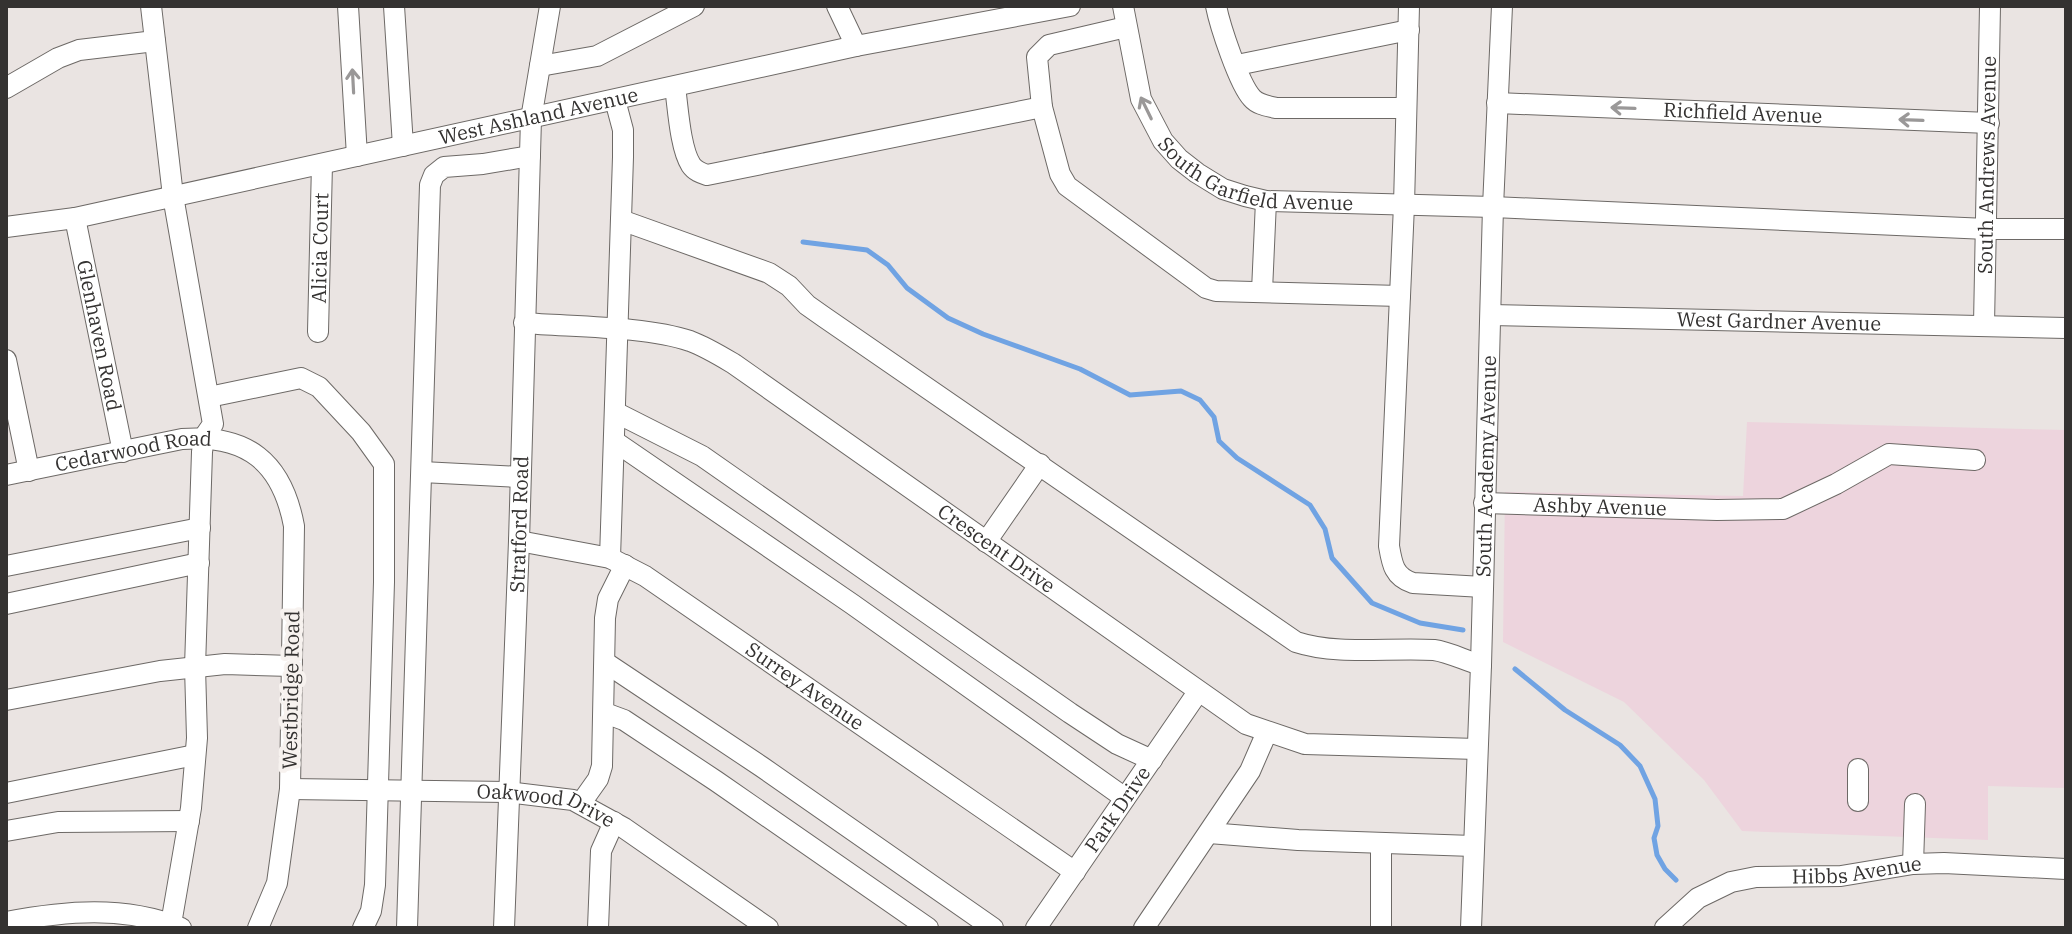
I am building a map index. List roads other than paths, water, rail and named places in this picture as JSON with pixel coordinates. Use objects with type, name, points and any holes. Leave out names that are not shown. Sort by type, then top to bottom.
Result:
[{"type":"street","points":[[6,922],[84,911],[117,912],[164,925],[189,821],[195,755],[195,667],[204,437],[213,424],[173,196],[151,6]]},
{"type":"street","points":[[348,6],[357,156]]},
{"type":"street","points":[[394,6],[403,146]]},
{"type":"street","name":"Stratford Road","points":[[504,928],[531,119],[550,6]]},
{"type":"street","points":[[540,66],[597,56],[694,6]]},
{"type":"street","points":[[837,6],[856,46]]},
{"type":"street","name":"West Ashland Avenue","points":[[6,227],[75,218],[856,46],[1070,6]]},
{"type":"street","name":"South Garfield Avenue","points":[[1123,6],[1141,99],[1163,141],[1179,159],[1223,189],[1266,201],[1493,207],[1987,229],[2066,229]]},
{"type":"street","points":[[1216,6],[1219,22],[1253,99],[1263,105],[1276,108],[1405,108]]},
{"type":"street","points":[[1409,6],[1389,546],[1391,562],[1396,573],[1413,583],[1483,587]]},
{"type":"street","name":"South Academy Avenue","points":[[1471,928],[1502,6]]},
{"type":"street","name":"South Andrews Avenue","points":[[1984,325],[1990,6]]},
{"type":"street","points":[[1126,27],[1049,45],[1037,57],[1042,107],[1060,174],[1076,195],[1206,288],[1216,291],[1400,296]]},
{"type":"street","points":[[1237,65],[1409,30]]},
{"type":"street","points":[[6,88],[58,58],[79,50],[155,41]]},
{"type":"street","points":[[675,87],[690,164],[707,175],[1042,107]]},
{"type":"street","points":[[581,803],[598,779],[602,766],[605,618],[618,562],[614,441],[623,130],[615,100]]},
{"type":"street","name":"Richfield Avenue","points":[[1497,103],[1989,123]]},
{"type":"street","points":[[407,928],[430,185],[434,175],[444,167],[530,156]]},
{"type":"street","name":"Alicia Court","points":[[318,332],[322,164]]},
{"type":"street","points":[[1262,291],[1266,201]]},
{"type":"street","name":"Glenhaven Road","points":[[75,218],[123,452]]},
{"type":"street","points":[[621,220],[780,279],[824,317],[1296,642],[1308,646],[1438,650],[1481,665]]},
{"type":"street","name":"West Gardner Avenue","points":[[1491,315],[2066,328]]},
{"type":"street","name":"Crescent Drive","points":[[524,323],[673,337],[708,349],[734,364],[1246,724],[1305,744],[1477,749]]},
{"type":"street","points":[[7,369],[29,471]]},
{"type":"street","points":[[209,397],[301,378],[319,387],[361,432],[384,464],[384,582],[375,885],[371,911],[363,928]]},
{"type":"street","points":[[617,413],[702,456],[1070,713],[1117,744],[1152,760]]},
{"type":"street","name":"Cedarwood Road","points":[[6,475],[204,437],[237,443],[259,457]]},
{"type":"street","points":[[614,441],[1125,798]]},
{"type":"street","name":"Ashby Avenue","points":[[1484,503],[1783,509],[1889,454],[1975,460]]},
{"type":"street","name":"Westbridge Road","points":[[258,928],[277,883],[290,789],[294,526],[282,485],[259,457]]},
{"type":"street","points":[[986,542],[1040,464]]},
{"type":"street","points":[[422,472],[520,477]]},
{"type":"street","points":[[6,566],[200,528]]},
{"type":"street","name":"Surrey Avenue","points":[[519,541],[618,562],[1075,872]]},
{"type":"street","points":[[6,604],[199,563]]},
{"type":"street","points":[[606,663],[774,775],[993,928]]},
{"type":"street","points":[[6,700],[160,671],[225,664],[291,666]]},
{"type":"street","name":"Park Drive","points":[[1036,928],[1198,692]]},
{"type":"street","points":[[605,713],[624,720],[716,781],[928,928]]},
{"type":"street","points":[[1144,928],[1250,771],[1267,732]]},
{"type":"street","points":[[6,793],[195,755]]},
{"type":"street","points":[[1858,769],[1858,801]]},
{"type":"street","name":"Oakwood Drive","points":[[290,789],[507,792],[559,796],[581,803],[614,822],[768,928]]},
{"type":"street","points":[[1913,864],[1915,804]]},
{"type":"street","points":[[6,831],[71,821],[189,821]]},
{"type":"street","points":[[598,928],[601,851],[614,822]]},
{"type":"street","points":[[1209,833],[1298,840],[1473,846]]},
{"type":"street","points":[[1381,843],[1381,928]]},
{"type":"street","name":"Hibbs Avenue","points":[[1665,928],[1698,898],[1731,882],[1756,877],[1841,876],[1913,864],[1967,863],[2066,869]]},
{"type":"waterway","points":[[803,242],[867,250],[888,265],[907,288],[948,318],[1080,369],[1130,395],[1181,391],[1200,400],[1214,417],[1219,441],[1237,458],[1310,505],[1325,529],[1332,558],[1372,603],[1420,623],[1463,630]]},
{"type":"waterway","points":[[1515,669],[1565,710],[1620,745],[1640,766],[1655,799],[1657,855],[1676,880]]}]
